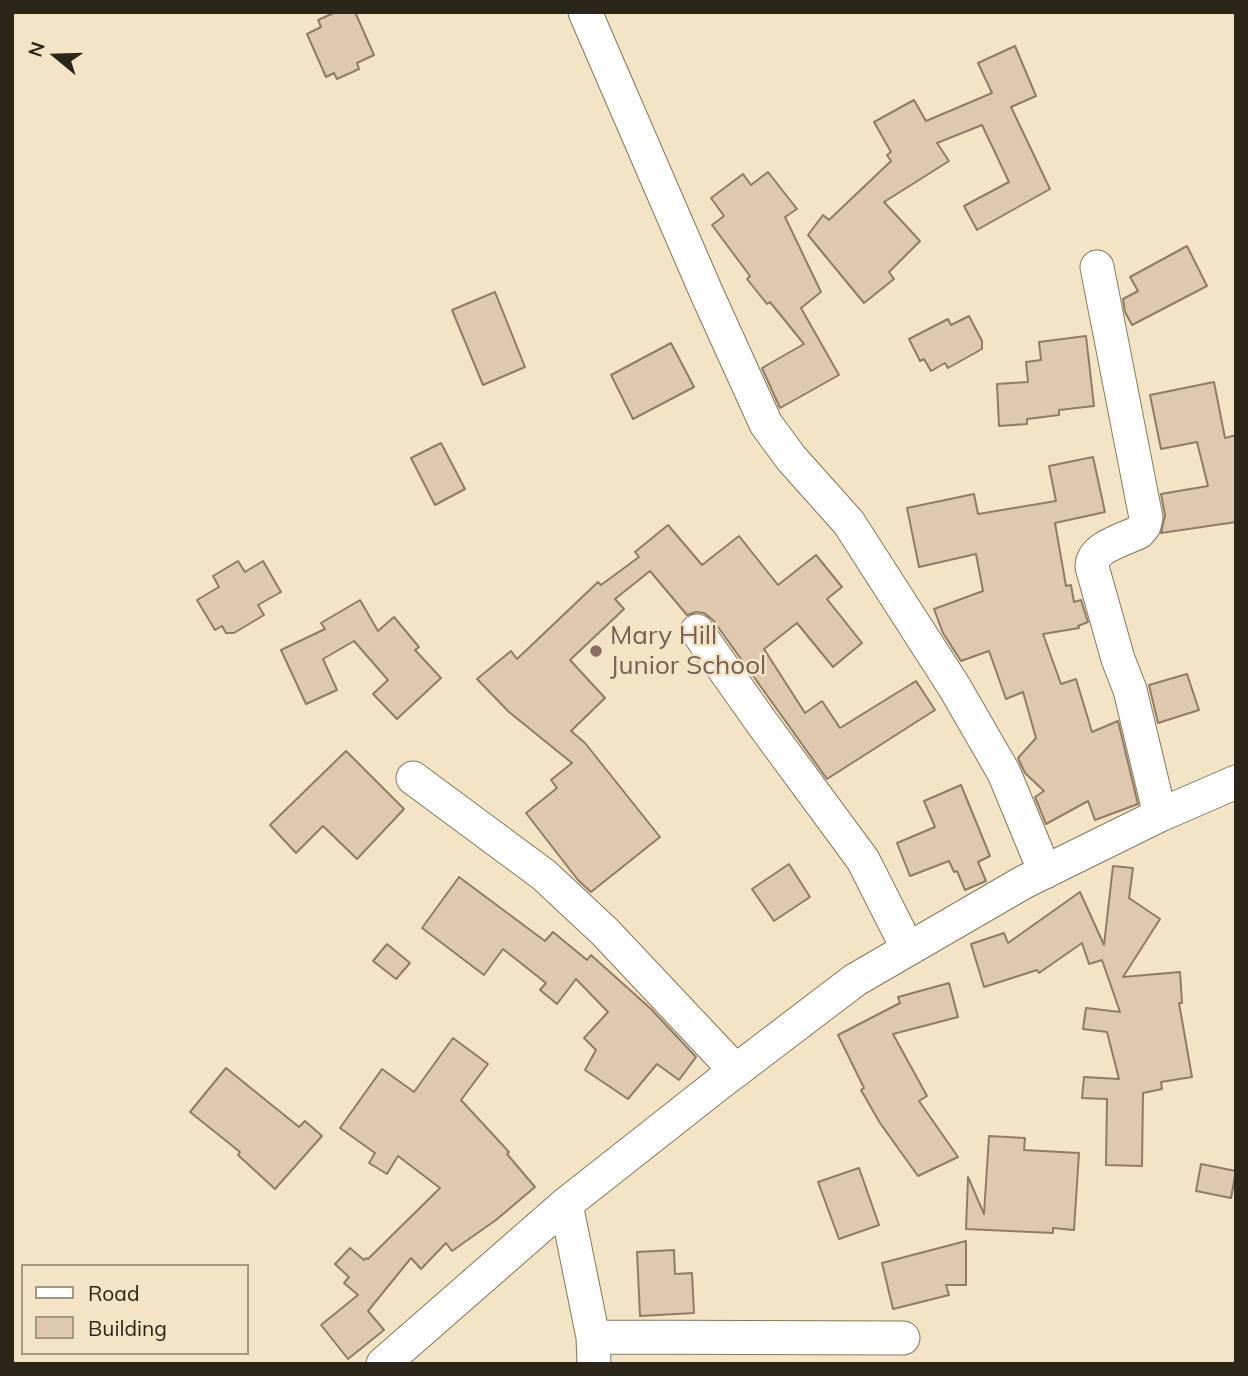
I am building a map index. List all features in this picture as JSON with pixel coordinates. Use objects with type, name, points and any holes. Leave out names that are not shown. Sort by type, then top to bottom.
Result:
[{"type":"street","points":[[585,12],[766,424],[791,458],[849,523],[955,688],[1004,773],[1045,872]]},
{"type":"street","points":[[1097,267],[1146,518],[1139,532],[1096,553],[1092,568],[1118,659],[1130,690],[1160,815]]},
{"type":"street","points":[[697,631],[863,860],[908,949]]},
{"type":"street","points":[[413,778],[544,874],[605,932],[736,1071]]},
{"type":"street","points":[[383,1364],[566,1204],[855,980],[1045,872],[1160,815],[1236,782]]},
{"type":"street","points":[[566,1204],[594,1350],[903,1338]]},
{"type":"building","points":[[336,12],[355,12],[374,55],[357,63],[359,69],[337,79],[334,73],[326,77],[307,34],[321,27],[318,20]]},
{"type":"building","points":[[1015,46],[1036,96],[1011,107],[1050,189],[977,230],[964,206],[1009,182],[982,125],[937,143],[949,161],[884,202],[920,241],[889,272],[894,279],[864,303],[808,235],[823,215],[829,220],[891,161],[887,155],[891,152],[874,122],[914,100],[926,121],[992,93],[978,63]]},
{"type":"building","points":[[768,172],[797,209],[785,217],[821,292],[801,308],[839,375],[780,408],[762,368],[804,344],[770,302],[767,304],[747,279],[750,276],[712,225],[724,216],[711,198],[743,174],[751,185]]},
{"type":"building","points":[[1187,246],[1207,286],[1132,325],[1125,312],[1123,299],[1138,291],[1130,277]]},
{"type":"building","points":[[495,292],[525,367],[483,385],[452,310]]},
{"type":"building","points":[[969,316],[982,341],[982,349],[948,368],[945,363],[931,371],[924,359],[920,361],[909,339],[948,319],[951,325]]},
{"type":"building","points":[[1086,336],[1094,406],[1059,410],[1059,415],[1027,419],[1027,424],[999,426],[997,384],[1028,382],[1026,362],[1041,360],[1039,342]]},
{"type":"building","points":[[671,343],[694,387],[633,419],[611,375]]},
{"type":"building","points":[[1214,382],[1225,438],[1236,435],[1236,522],[1161,533],[1165,515],[1161,494],[1208,486],[1197,442],[1161,449],[1150,395]]},
{"type":"building","points":[[441,443],[465,489],[435,505],[411,458]]},
{"type":"building","points":[[1093,457],[1105,512],[1055,523],[1066,586],[1071,585],[1074,602],[1081,600],[1088,622],[1078,626],[1079,628],[1043,634],[1061,684],[1076,679],[1092,732],[1118,721],[1138,804],[1095,820],[1088,801],[1046,824],[1035,797],[1044,791],[1025,773],[1018,758],[1036,738],[1023,692],[1006,699],[989,651],[961,661],[943,633],[934,609],[983,591],[976,554],[919,567],[907,508],[974,494],[978,514],[1056,501],[1049,466]]},
{"type":"building","points":[[668,525],[702,565],[739,536],[778,585],[816,555],[842,587],[827,599],[862,643],[833,667],[797,623],[764,649],[805,713],[822,701],[840,728],[916,681],[935,710],[827,779],[713,620],[704,613],[687,615],[650,571],[615,599],[624,609],[570,660],[605,698],[571,731],[585,743],[660,837],[591,892],[578,880],[526,813],[557,788],[551,780],[572,763],[509,712],[477,679],[511,651],[517,659],[598,582],[601,585],[639,557],[635,552]]},
{"type":"building","points":[[238,561],[245,572],[263,561],[281,592],[258,605],[264,615],[234,633],[226,633],[222,626],[215,630],[197,600],[219,587],[213,576]]},
{"type":"building","points":[[360,600],[378,631],[394,617],[419,647],[415,650],[441,678],[397,719],[373,694],[388,680],[354,641],[323,659],[337,690],[306,704],[281,650],[325,629],[321,623]]},
{"type":"building","points":[[1187,674],[1199,710],[1158,723],[1149,685]]},
{"type":"building","points":[[346,751],[404,809],[357,859],[323,826],[296,853],[270,825]]},
{"type":"building","points":[[961,785],[990,856],[978,862],[986,881],[965,890],[957,871],[954,872],[949,861],[910,876],[897,843],[935,827],[924,801]]},
{"type":"building","points":[[789,864],[810,897],[774,921],[752,889]]},
{"type":"building","points":[[1113,866],[1133,868],[1129,898],[1160,919],[1123,977],[1180,972],[1182,1003],[1179,1003],[1192,1077],[1161,1082],[1162,1089],[1143,1093],[1142,1166],[1106,1165],[1107,1099],[1082,1098],[1084,1077],[1119,1079],[1107,1032],[1083,1029],[1086,1008],[1120,1012],[1102,960],[1089,964],[1082,943],[1039,973],[1037,970],[984,987],[971,944],[1004,933],[1008,943],[1080,892],[1104,945]]},
{"type":"building","points":[[459,877],[545,941],[553,932],[587,960],[591,955],[651,1009],[696,1057],[679,1080],[657,1064],[628,1099],[585,1070],[596,1050],[584,1038],[608,1012],[576,979],[557,1004],[540,990],[546,983],[503,949],[484,975],[422,928]]},
{"type":"building","points":[[387,944],[410,963],[396,979],[373,961]]},
{"type":"building","points":[[949,983],[958,1017],[893,1034],[927,1096],[919,1101],[958,1157],[918,1176],[880,1123],[861,1090],[864,1088],[838,1035],[900,1003],[898,997]]},
{"type":"building","points":[[453,1038],[488,1064],[461,1100],[509,1152],[507,1154],[535,1187],[496,1220],[452,1251],[446,1243],[421,1269],[411,1258],[368,1311],[384,1330],[348,1359],[321,1325],[358,1295],[344,1283],[349,1277],[335,1264],[350,1248],[364,1260],[368,1259],[440,1188],[398,1156],[387,1174],[369,1163],[375,1153],[340,1128],[382,1069],[414,1092]]},
{"type":"building","points":[[226,1068],[299,1127],[305,1121],[322,1136],[275,1189],[238,1155],[240,1152],[190,1112]]},
{"type":"building","points":[[989,1136],[1025,1138],[1024,1150],[1079,1153],[1074,1230],[1053,1228],[1053,1233],[966,1229],[968,1177],[984,1214]]},
{"type":"building","points":[[1201,1164],[1236,1171],[1231,1198],[1196,1191]]},
{"type":"building","points":[[859,1168],[879,1225],[839,1239],[818,1182]]},
{"type":"building","points":[[966,1241],[966,1285],[946,1285],[949,1295],[893,1309],[882,1263]]},
{"type":"building","points":[[674,1250],[675,1274],[692,1273],[694,1313],[640,1316],[637,1252]]},
{"type":"place","name":"Mary Hill Junior School","points":[[596,651]]}]
